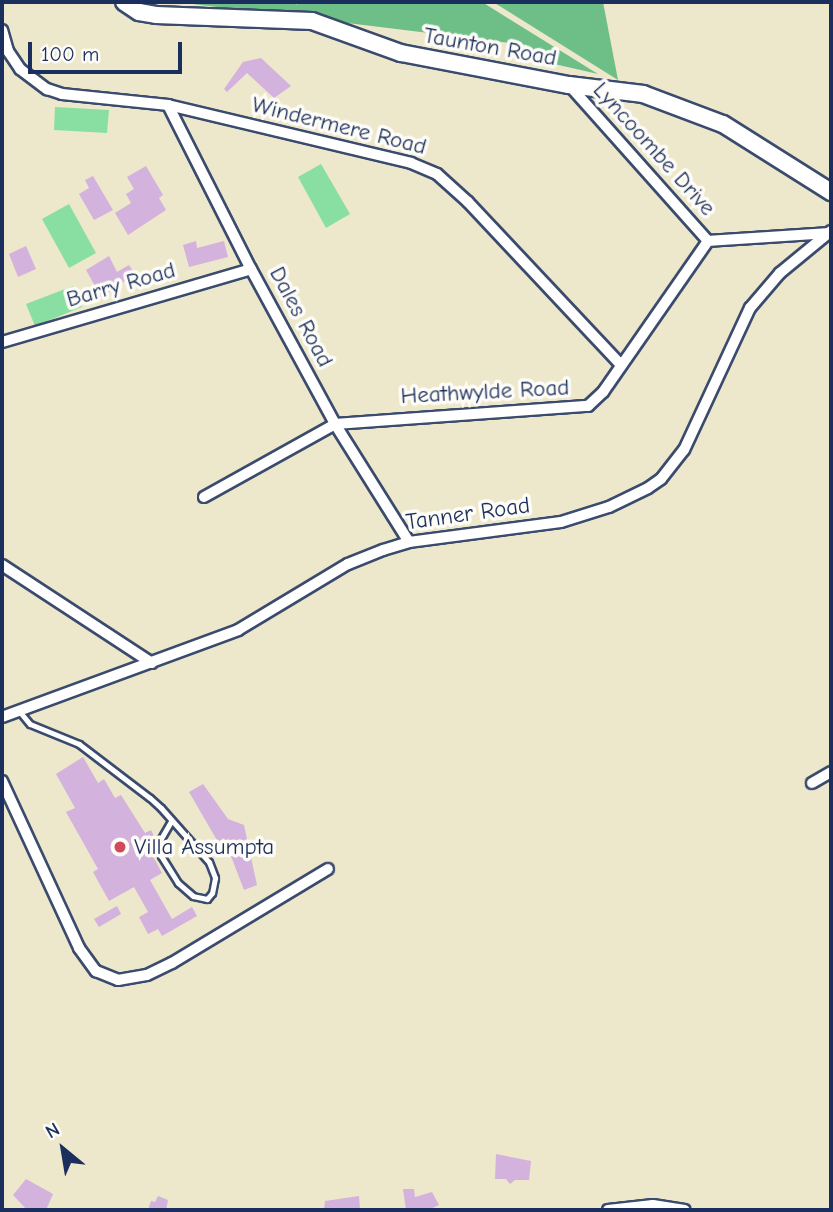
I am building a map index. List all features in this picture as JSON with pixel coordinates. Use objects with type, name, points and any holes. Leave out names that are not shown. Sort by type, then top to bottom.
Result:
[{"type":"street","name":"Taunton Road","points":[[124,2],[139,12],[167,16],[312,21],[401,53],[569,85],[643,94],[700,113],[754,141],[803,177],[831,192]]},
{"type":"street","name":"Windermere Road","points":[[2,30],[8,51],[20,69],[47,89],[86,99],[168,105],[411,163],[437,174],[468,202],[620,364]]},
{"type":"street","name":"Lyncoombe Drive","points":[[569,85],[708,241]]},
{"type":"street","name":"Dales Road","points":[[168,105],[251,270],[335,424],[409,541]]},
{"type":"street","points":[[708,241],[830,232]]},
{"type":"street","name":"Tanner Road","points":[[2,717],[238,630],[348,564],[409,541],[561,522],[609,507],[661,479],[684,450],[750,308],[780,273],[830,232]]},
{"type":"street","name":"Heathwylde Road","points":[[204,497],[335,424],[583,408],[603,392],[708,241]]},
{"type":"street","name":"Barry Road","points":[[2,342],[251,270]]},
{"type":"street","points":[[2,565],[152,663]]},
{"type":"street","points":[[813,783],[831,772]]},
{"type":"street","points":[[2,781],[79,948],[96,971],[118,980],[147,975],[172,963],[328,869]]},
{"type":"street","points":[[608,1210],[653,1205],[685,1210]]},
{"type":"lane","points":[[19,711],[30,724],[67,737],[93,754],[150,798],[172,821],[209,862],[215,878],[212,894],[207,899],[193,896],[178,883],[161,856],[159,842],[172,821]]},
{"type":"green space","points":[[176,2],[298,2],[296,5],[301,2],[482,2],[598,74],[528,58],[527,45]]},
{"type":"green space","points":[[493,2],[603,2],[618,80]]},
{"type":"green space","points":[[55,107],[109,110],[107,133],[54,130]]},
{"type":"green space","points":[[321,164],[350,214],[326,228],[298,177]]},
{"type":"green space","points":[[69,204],[96,253],[69,268],[42,219]]},
{"type":"green space","points":[[73,286],[82,307],[35,326],[26,304]]},
{"type":"building","points":[[261,58],[291,86],[274,98],[247,73],[227,92],[224,89],[243,62]]},
{"type":"building","points":[[146,166],[163,195],[159,198],[166,210],[128,235],[115,213],[131,203],[126,194],[134,189],[127,177]]},
{"type":"building","points":[[93,176],[113,210],[94,220],[79,194],[89,188],[85,180]]},
{"type":"building","points":[[196,241],[197,248],[224,241],[228,257],[189,267],[183,245]]},
{"type":"building","points":[[26,246],[36,269],[18,277],[9,254]]},
{"type":"building","points":[[109,256],[117,272],[129,265],[135,274],[93,303],[86,291],[95,286],[86,270]]},
{"type":"building","name":"Villa Assumpta","points":[[83,757],[98,783],[104,779],[115,798],[121,795],[145,833],[151,830],[155,838],[154,846],[149,849],[162,873],[150,880],[172,919],[192,907],[197,916],[162,936],[158,929],[148,934],[139,917],[148,912],[134,887],[109,901],[93,872],[98,869],[66,812],[75,808],[56,774]]},
{"type":"building","points":[[203,784],[228,819],[244,825],[257,885],[244,890],[224,838],[218,842],[189,792]]},
{"type":"building","points":[[117,906],[121,914],[99,927],[94,919]]},
{"type":"building","points":[[496,1154],[531,1161],[529,1180],[515,1180],[510,1184],[506,1179],[495,1179]]},
{"type":"building","points":[[26,1179],[53,1194],[46,1210],[27,1210],[13,1195]]},
{"type":"building","points":[[403,1189],[414,1189],[415,1197],[432,1192],[439,1205],[428,1210],[406,1210]]},
{"type":"building","points":[[158,1196],[168,1200],[166,1210],[148,1210],[151,1201],[155,1202]]},
{"type":"building","points":[[359,1196],[360,1210],[324,1210],[325,1201]]},
{"type":"place","name":"Villa Assumpta","points":[[120,847]]}]
